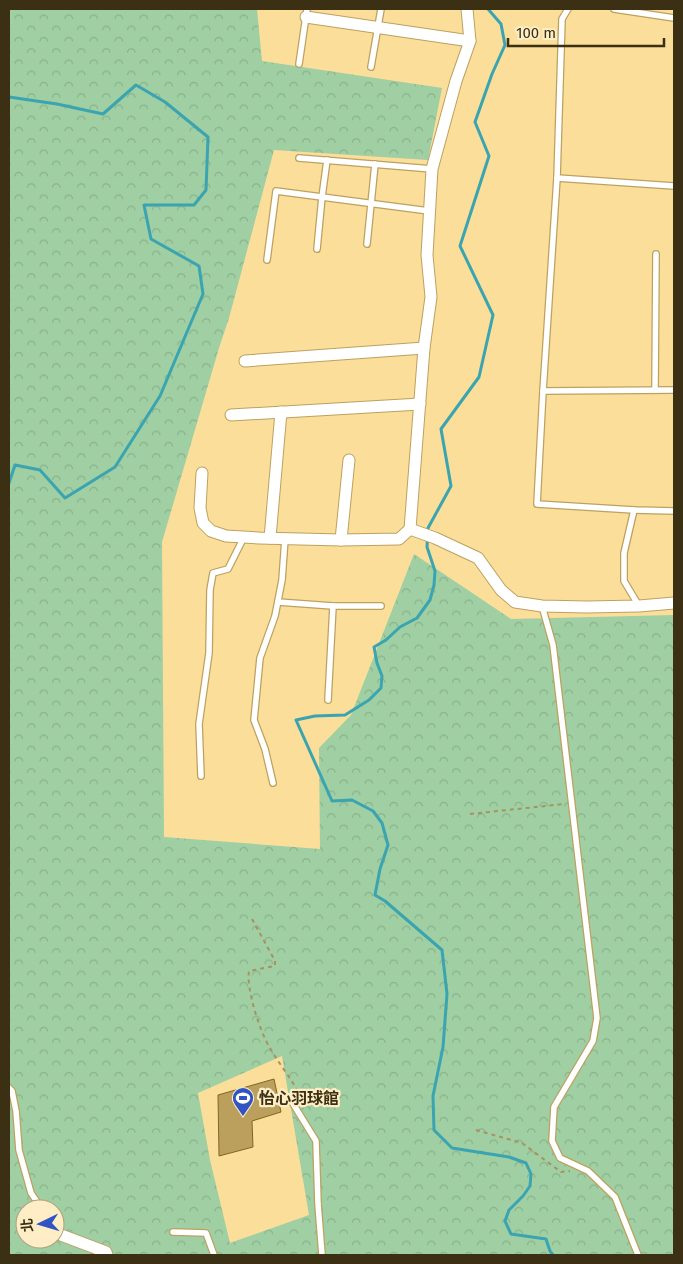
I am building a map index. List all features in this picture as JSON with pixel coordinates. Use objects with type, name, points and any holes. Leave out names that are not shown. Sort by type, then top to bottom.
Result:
[{"type":"street","points":[[202,473],[200,508],[203,523],[211,531],[226,536],[341,540],[399,539],[410,529],[424,348],[431,297],[427,254],[432,169],[456,81],[470,41],[467,9]]},
{"type":"street","points":[[306,13],[377,28],[470,41]]},
{"type":"street","points":[[245,361],[424,348]]},
{"type":"street","points":[[231,415],[420,404]]},
{"type":"street","points":[[270,538],[281,412]]},
{"type":"street","points":[[341,540],[349,460]]},
{"type":"street","points":[[410,529],[435,538],[478,558],[501,590],[515,602],[542,606],[587,607],[674,603]]},
{"type":"street","points":[[65,1235],[106,1252],[107,1255]]},
{"type":"lane","points":[[371,67],[381,9]]},
{"type":"lane","points":[[568,9],[562,19],[558,178],[537,504],[674,511]]},
{"type":"lane","points":[[614,9],[674,18]]},
{"type":"lane","points":[[299,64],[306,13]]},
{"type":"lane","points":[[299,158],[432,169]]},
{"type":"lane","points":[[317,249],[327,160]]},
{"type":"lane","points":[[367,244],[375,164]]},
{"type":"lane","points":[[558,178],[674,186]]},
{"type":"lane","points":[[267,260],[276,191],[429,211]]},
{"type":"lane","points":[[655,390],[656,254]]},
{"type":"lane","points":[[543,391],[674,390]]},
{"type":"lane","points":[[634,510],[624,553],[624,581],[639,606]]},
{"type":"lane","points":[[201,776],[199,724],[208,661],[210,590],[213,573],[228,569],[244,537]]},
{"type":"lane","points":[[273,783],[265,748],[254,720],[260,658],[278,602],[282,580],[285,539]]},
{"type":"lane","points":[[278,602],[332,606],[381,606]]},
{"type":"lane","points":[[328,700],[332,606]]},
{"type":"lane","points":[[542,606],[553,645],[597,1018],[593,1041],[554,1107],[552,1141],[560,1158],[588,1171],[615,1197],[638,1255]]},
{"type":"lane","points":[[9,1088],[12,1091],[16,1111],[19,1150],[31,1193],[35,1199]]},
{"type":"lane","points":[[292,1102],[316,1141],[322,1255]]},
{"type":"lane","points":[[173,1232],[206,1233],[214,1255]]},
{"type":"path","points":[[470,814],[571,803]]},
{"type":"path","points":[[252,918],[275,961],[275,966],[249,970],[250,994],[269,1047],[298,1092],[304,1108]]},
{"type":"path","points":[[476,1130],[522,1143],[561,1172],[570,1172]]},
{"type":"green space","points":[[9,9],[257,9],[262,61],[442,88],[428,160],[274,150],[229,318],[162,542],[164,837],[320,849],[319,748],[351,715],[414,554],[511,619],[674,615],[674,1255],[9,1255]],"holes":[[[282,1056],[309,1215],[230,1243],[210,1160],[198,1093]]]},
{"type":"building","name":"怡心羽球館","points":[[274,1079],[281,1112],[252,1121],[253,1147],[219,1156],[218,1095]]},
{"type":"waterway","points":[[488,9],[501,24],[505,45],[492,74],[475,122],[489,156],[460,246],[493,315],[479,377],[441,429],[451,486],[428,528],[427,547],[435,571],[430,600],[417,618],[400,627],[386,640],[374,647],[382,676],[381,688],[369,700],[345,715],[315,716],[296,720],[332,801],[352,800],[373,811],[382,823],[388,845],[380,869],[375,895],[385,901],[442,950],[447,994],[443,1047],[433,1096],[434,1130],[452,1148],[509,1157],[526,1163],[531,1174],[530,1186],[509,1210],[505,1221],[511,1234],[546,1239],[553,1255]]},
{"type":"waterway","points":[[9,97],[57,104],[103,114],[136,85],[165,102],[208,137],[206,190],[194,205],[144,205],[151,239],[199,266],[203,294],[160,396],[115,467],[65,498],[40,470],[15,465],[9,483]]},
{"type":"place","name":"怡心羽球館","points":[[243,1117]]}]
